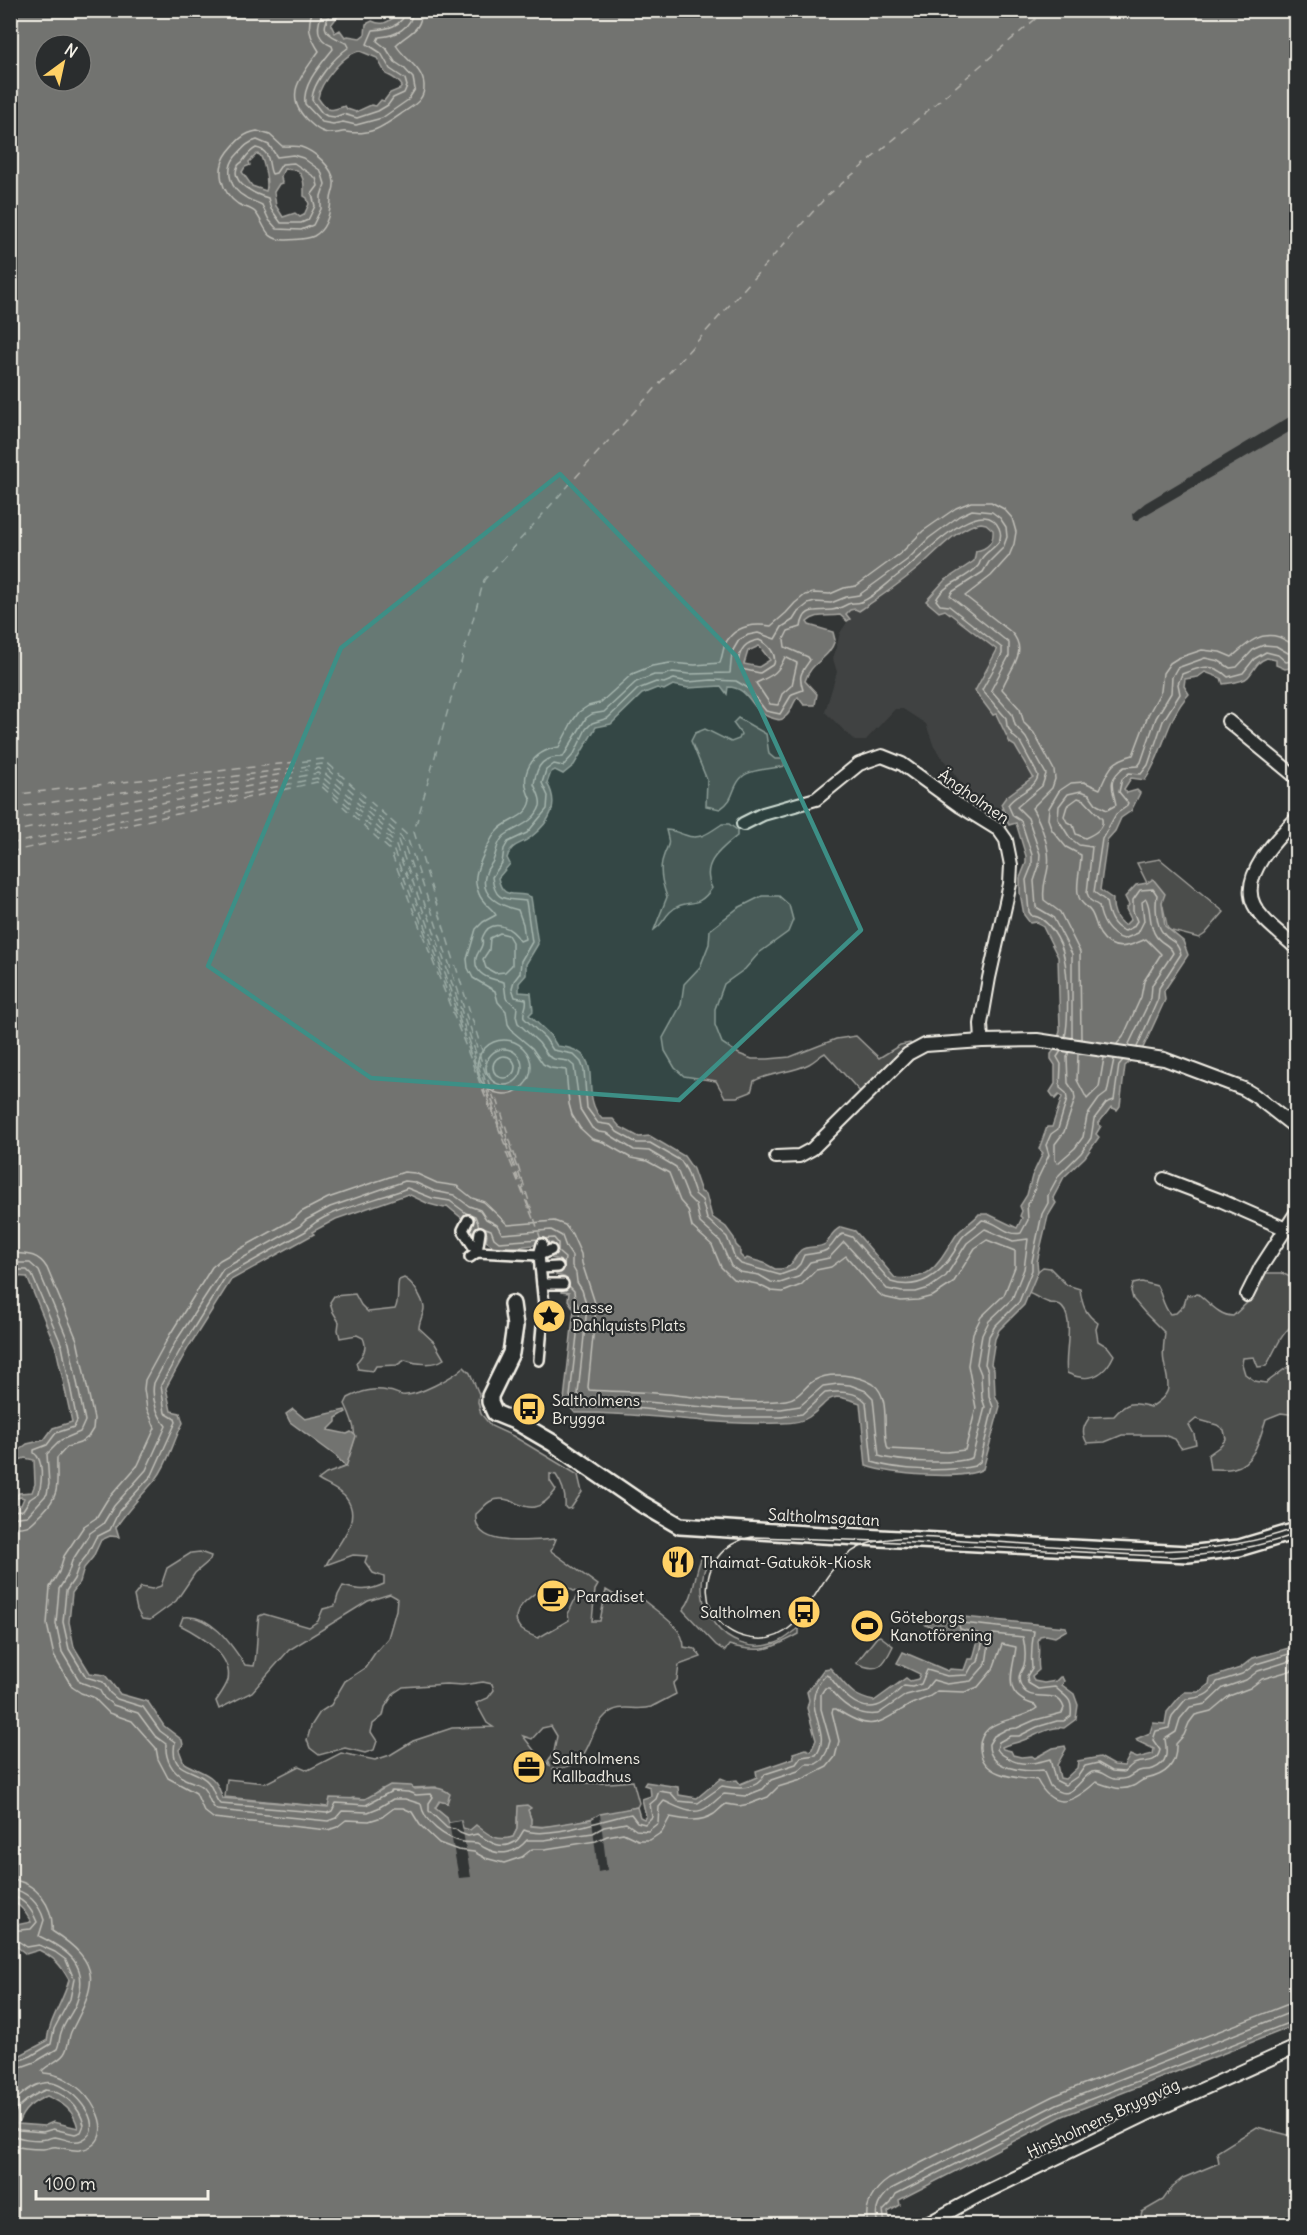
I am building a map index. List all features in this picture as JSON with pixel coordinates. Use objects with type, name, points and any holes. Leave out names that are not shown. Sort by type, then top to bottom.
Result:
[{"type":"street","points":[[1228,721],[1296,777]]},
{"type":"street","name":"Ängholmen","points":[[743,825],[763,814],[816,799],[859,764],[882,756],[902,764],[960,806],[999,830],[1006,840],[1011,873],[983,1012],[982,1041]]},
{"type":"street","points":[[1296,819],[1272,843],[1250,888],[1256,907],[1296,948]]},
{"type":"street","points":[[776,1156],[799,1156],[812,1149],[908,1054],[918,1048],[925,1045],[982,1041],[1037,1041],[1164,1059],[1244,1089],[1296,1128]]},
{"type":"street","points":[[1164,1179],[1286,1229]]},
{"type":"street","points":[[1247,1295],[1261,1267],[1296,1213]]},
{"type":"street","points":[[468,1220],[463,1230],[474,1254]]},
{"type":"street","points":[[474,1254],[480,1233]]},
{"type":"street","points":[[538,1360],[544,1305],[539,1255],[542,1244]]},
{"type":"street","points":[[474,1254],[515,1250],[539,1255],[552,1250]]},
{"type":"street","points":[[540,1268],[558,1267]]},
{"type":"street","points":[[542,1284],[562,1284]]},
{"type":"street","name":"Saltholmsgatan","points":[[512,1304],[515,1326],[511,1353],[490,1396],[495,1413],[517,1422],[545,1439],[642,1504],[680,1526],[971,1544],[1188,1554],[1239,1548],[1296,1531]]},
{"type":"street","name":"Hinsholmens Bryggväg","points":[[927,2224],[980,2195],[1145,2115],[1296,2047]]},
{"type":"highlighted area","points":[[560,474],[736,656],[861,930],[679,1100],[371,1078],[208,966],[341,648]]},
{"type":"shaded area","points":[[981,523],[993,530],[990,543],[970,565],[939,612],[945,610],[997,650],[975,691],[992,715],[996,713],[1009,743],[1015,746],[1033,777],[1006,797],[1001,804],[1009,825],[980,826],[972,797],[934,747],[926,724],[903,709],[895,709],[865,741],[855,741],[825,712],[837,672],[833,659],[840,633],[849,619],[846,614],[915,571],[937,549],[966,528]]},
{"type":"shaded area","points":[[738,718],[766,734],[769,754],[775,759],[783,759],[785,766],[746,774],[736,785],[729,801],[720,809],[706,806],[707,780],[691,741],[695,733],[705,729],[731,742],[739,739],[741,734],[733,723]]},
{"type":"shaded area","points":[[722,824],[729,824],[737,830],[737,836],[718,852],[710,865],[708,872],[712,888],[701,900],[676,907],[654,930],[667,897],[661,867],[669,843],[666,830],[695,837],[705,835]]},
{"type":"shaded area","points":[[1160,859],[1224,912],[1199,938],[1168,930],[1162,902],[1147,883],[1137,863]]},
{"type":"shaded area","points":[[762,896],[779,896],[789,905],[793,920],[788,932],[759,953],[745,969],[724,984],[715,1009],[715,1025],[722,1043],[752,1059],[768,1059],[790,1057],[836,1039],[856,1036],[879,1058],[900,1045],[910,1043],[911,1046],[862,1094],[825,1053],[802,1067],[754,1081],[751,1092],[738,1097],[725,1097],[716,1081],[684,1076],[675,1068],[665,1051],[663,1038],[681,1005],[684,984],[700,967],[709,944],[710,930],[738,908]]},
{"type":"shaded area","points":[[1043,1267],[1050,1268],[1067,1285],[1080,1289],[1085,1309],[1098,1323],[1096,1329],[1098,1341],[1108,1347],[1114,1355],[1101,1373],[1082,1378],[1067,1373],[1068,1326],[1064,1310],[1057,1304],[1028,1293],[1038,1271]]},
{"type":"shaded area","points":[[1264,1273],[1282,1273],[1296,1280],[1296,1323],[1282,1336],[1266,1366],[1258,1367],[1254,1357],[1243,1358],[1242,1364],[1245,1374],[1255,1381],[1266,1383],[1286,1368],[1296,1368],[1296,1415],[1281,1413],[1266,1419],[1252,1455],[1241,1465],[1231,1469],[1210,1469],[1208,1455],[1226,1439],[1224,1430],[1217,1425],[1196,1419],[1189,1425],[1196,1444],[1181,1448],[1175,1439],[1164,1435],[1122,1435],[1105,1442],[1087,1443],[1084,1429],[1090,1417],[1114,1416],[1131,1404],[1151,1407],[1159,1402],[1167,1392],[1168,1383],[1163,1355],[1165,1333],[1133,1299],[1131,1291],[1133,1284],[1142,1282],[1157,1286],[1170,1314],[1176,1313],[1184,1305],[1187,1295],[1198,1294],[1219,1311],[1233,1316],[1249,1301]]},
{"type":"shaded area","points":[[404,1278],[414,1286],[423,1304],[424,1310],[419,1328],[434,1342],[444,1359],[425,1364],[405,1360],[397,1365],[376,1366],[373,1371],[358,1369],[356,1363],[365,1348],[363,1338],[357,1335],[340,1338],[339,1322],[330,1302],[334,1296],[355,1294],[368,1312],[395,1309],[399,1280]]},
{"type":"shaded area","points":[[464,1367],[470,1373],[479,1394],[481,1414],[491,1426],[513,1436],[578,1475],[582,1492],[571,1508],[567,1509],[560,1482],[556,1475],[550,1474],[550,1481],[556,1490],[546,1501],[538,1506],[530,1507],[508,1500],[491,1501],[476,1514],[477,1525],[493,1538],[520,1541],[556,1539],[551,1551],[598,1585],[595,1590],[592,1621],[600,1621],[606,1590],[626,1602],[636,1596],[668,1620],[679,1632],[684,1647],[695,1649],[701,1657],[679,1665],[677,1680],[673,1684],[676,1694],[651,1707],[622,1708],[612,1711],[599,1723],[587,1749],[576,1763],[553,1769],[570,1780],[581,1782],[633,1781],[639,1803],[637,1807],[553,1826],[529,1825],[531,1819],[528,1810],[517,1817],[517,1829],[513,1837],[503,1840],[493,1837],[459,1878],[447,1818],[435,1808],[440,1801],[447,1803],[436,1787],[381,1789],[365,1799],[353,1798],[328,1807],[225,1797],[227,1779],[266,1783],[299,1766],[308,1770],[341,1753],[375,1760],[390,1755],[413,1741],[452,1728],[493,1727],[487,1723],[476,1703],[488,1698],[494,1690],[492,1684],[483,1682],[403,1687],[394,1693],[385,1707],[383,1716],[373,1724],[371,1732],[377,1741],[374,1750],[365,1753],[345,1748],[319,1755],[310,1748],[307,1740],[311,1726],[320,1712],[331,1705],[345,1681],[365,1668],[388,1638],[397,1598],[390,1594],[368,1601],[289,1650],[252,1692],[219,1709],[216,1701],[228,1680],[225,1662],[213,1646],[180,1625],[183,1617],[203,1620],[219,1632],[245,1665],[254,1666],[259,1616],[264,1614],[309,1627],[318,1621],[323,1609],[335,1606],[343,1586],[364,1589],[384,1584],[384,1577],[373,1573],[365,1562],[367,1556],[353,1555],[326,1565],[346,1533],[352,1516],[351,1507],[346,1498],[337,1490],[318,1480],[326,1474],[345,1467],[349,1457],[354,1442],[354,1429],[345,1404],[348,1398],[372,1390],[409,1395],[434,1386]],"holes":[[[558,1583],[578,1593],[568,1614],[569,1620],[538,1638],[522,1630],[517,1623],[517,1615],[526,1600]],[[551,1726],[557,1736],[554,1752],[548,1761],[549,1765],[523,1736],[532,1739],[542,1728]]]},
{"type":"shaded area","points":[[200,1552],[211,1556],[210,1560],[195,1573],[176,1601],[150,1620],[142,1619],[134,1596],[141,1587],[152,1589],[161,1586],[167,1568],[191,1553]]},
{"type":"shaded area","points":[[706,1556],[709,1559],[703,1576],[702,1594],[706,1610],[726,1636],[741,1643],[758,1646],[779,1642],[799,1628],[799,1634],[766,1648],[750,1649],[729,1645],[725,1651],[716,1645],[683,1610],[690,1598],[702,1557]]},
{"type":"shaded area","points":[[880,1636],[893,1646],[883,1663],[870,1668],[856,1663],[877,1637]]},
{"type":"shaded area","points":[[1257,2127],[1296,2137],[1296,2224],[1139,2224],[1142,2212],[1163,2200],[1173,2186],[1183,2178],[1219,2163],[1217,2152]]},
{"type":"water","points":[[413,10],[1296,11],[1296,667],[1285,669],[1276,665],[1276,660],[1267,658],[1258,664],[1246,679],[1240,681],[1223,684],[1221,678],[1205,672],[1198,677],[1185,679],[1184,686],[1189,694],[1175,714],[1151,770],[1145,780],[1131,778],[1124,789],[1127,793],[1137,790],[1140,793],[1131,811],[1121,818],[1115,831],[1107,840],[1100,890],[1113,899],[1115,914],[1125,925],[1131,919],[1126,909],[1129,905],[1125,897],[1136,885],[1153,879],[1165,894],[1162,902],[1165,926],[1183,941],[1188,955],[1164,991],[1165,1000],[1142,1050],[1125,1066],[1120,1106],[1117,1110],[1111,1107],[1098,1124],[1101,1126],[1096,1134],[1099,1137],[1085,1157],[1064,1177],[1053,1198],[1056,1203],[1048,1216],[1037,1262],[1038,1271],[1024,1305],[999,1330],[995,1339],[991,1364],[994,1369],[995,1395],[1000,1406],[983,1469],[959,1475],[926,1475],[891,1472],[866,1466],[860,1403],[835,1397],[806,1419],[789,1423],[730,1423],[575,1413],[564,1400],[574,1309],[568,1300],[569,1293],[561,1292],[564,1277],[556,1275],[559,1260],[551,1258],[552,1243],[497,1249],[486,1241],[487,1234],[472,1231],[471,1235],[467,1231],[472,1225],[472,1220],[464,1220],[447,1206],[444,1208],[429,1204],[408,1194],[336,1219],[312,1232],[314,1234],[231,1280],[166,1388],[171,1411],[180,1413],[183,1423],[164,1466],[116,1527],[119,1537],[110,1536],[101,1540],[72,1593],[69,1622],[74,1647],[90,1673],[105,1675],[120,1694],[148,1702],[164,1726],[182,1740],[183,1745],[179,1750],[184,1763],[213,1779],[222,1798],[328,1807],[330,1798],[365,1799],[390,1785],[411,1786],[415,1789],[438,1788],[450,1794],[447,1803],[439,1801],[435,1808],[447,1818],[449,1823],[461,1821],[463,1828],[470,1830],[476,1825],[489,1835],[502,1839],[513,1837],[517,1829],[518,1806],[527,1805],[531,1808],[528,1810],[531,1826],[542,1827],[592,1819],[600,1814],[637,1807],[640,1817],[644,1819],[646,1816],[642,1799],[651,1796],[650,1787],[644,1785],[646,1782],[678,1787],[679,1795],[697,1798],[721,1778],[728,1781],[737,1780],[740,1784],[757,1777],[756,1771],[794,1758],[793,1753],[806,1749],[811,1751],[816,1740],[807,1708],[809,1700],[807,1692],[824,1669],[830,1668],[854,1693],[874,1701],[906,1678],[910,1681],[918,1679],[920,1674],[897,1663],[903,1652],[948,1671],[950,1669],[964,1670],[968,1659],[973,1659],[978,1640],[925,1625],[933,1614],[1066,1627],[1067,1630],[1055,1637],[1040,1636],[1038,1641],[1039,1670],[1032,1676],[1034,1681],[1044,1683],[1056,1681],[1062,1677],[1064,1681],[1062,1685],[1074,1694],[1078,1705],[1076,1719],[1064,1728],[1048,1730],[1002,1747],[1011,1751],[1013,1755],[1035,1758],[1053,1748],[1065,1746],[1066,1749],[1057,1765],[1060,1778],[1065,1779],[1077,1768],[1078,1761],[1100,1757],[1114,1765],[1124,1766],[1130,1755],[1137,1758],[1153,1754],[1154,1749],[1136,1739],[1150,1733],[1153,1723],[1165,1724],[1167,1712],[1181,1695],[1185,1692],[1199,1692],[1209,1684],[1210,1678],[1240,1668],[1253,1658],[1296,1646],[1296,2025],[1063,2116],[899,2200],[900,2205],[888,2212],[891,2224],[11,2224],[11,2060],[47,2041],[50,2026],[69,1980],[57,1962],[45,1953],[39,1950],[26,1954],[16,1946],[11,1947],[11,1926],[31,1922],[25,1912],[11,1901],[10,1517],[13,1510],[11,1505],[21,1505],[24,1498],[13,1499],[19,1493],[32,1492],[35,1484],[34,1460],[25,1458],[19,1460],[14,1458],[14,1454],[27,1444],[44,1440],[53,1428],[72,1422],[56,1348],[27,1277],[10,1276],[11,11],[339,11],[331,25],[335,33],[340,30],[345,37],[360,38],[365,34],[366,24],[372,21],[384,23],[399,14]],"holes":[[[360,51],[377,58],[386,74],[402,86],[376,106],[371,105],[356,112],[345,106],[329,110],[318,98],[323,85],[340,63]],[[257,154],[260,155],[266,173],[266,191],[252,186],[242,172],[250,165],[249,162]],[[284,169],[297,170],[300,173],[304,182],[304,196],[309,204],[304,215],[300,217],[295,213],[283,217],[276,206],[274,192],[282,183],[281,176]],[[986,524],[993,530],[991,541],[986,547],[976,551],[974,561],[944,581],[926,601],[939,612],[945,610],[997,650],[975,691],[993,715],[996,714],[1010,743],[1015,746],[1033,777],[1006,797],[1001,804],[1009,825],[1016,823],[1026,856],[1026,863],[1020,878],[1024,915],[1030,923],[1036,922],[1042,925],[1058,957],[1060,1030],[1056,1048],[1051,1054],[1055,1065],[1055,1084],[1050,1092],[1055,1099],[1059,1095],[1062,1097],[1052,1127],[1047,1127],[1039,1149],[1043,1153],[1032,1176],[1027,1195],[1020,1206],[1022,1218],[1017,1228],[988,1214],[979,1214],[957,1234],[938,1263],[925,1274],[917,1277],[895,1278],[855,1231],[841,1227],[825,1244],[801,1250],[790,1266],[775,1269],[764,1263],[747,1258],[745,1260],[740,1255],[740,1249],[726,1227],[712,1217],[706,1194],[701,1192],[693,1169],[684,1156],[650,1136],[639,1137],[620,1127],[613,1119],[602,1119],[595,1108],[588,1064],[583,1056],[573,1049],[557,1046],[550,1035],[529,1015],[533,1011],[531,993],[519,992],[519,983],[526,975],[526,964],[538,944],[531,897],[507,893],[503,890],[498,878],[510,864],[507,858],[511,849],[531,837],[548,819],[553,806],[551,791],[547,783],[551,772],[555,770],[563,774],[574,765],[596,727],[611,724],[642,694],[657,688],[664,690],[673,685],[688,688],[721,686],[727,694],[728,687],[736,688],[742,691],[759,711],[778,720],[787,715],[798,697],[804,705],[815,705],[817,694],[805,681],[811,669],[829,652],[835,640],[833,632],[809,625],[807,622],[818,616],[840,615],[847,621],[850,619],[846,614],[850,610],[859,611],[889,591],[955,535],[972,525]],[[759,646],[770,660],[759,667],[744,664],[748,651]],[[47,2096],[63,2104],[71,2112],[78,2128],[53,2122],[44,2126],[18,2124],[29,2107]]]},
{"type":"water","points":[[293,1409],[305,1419],[345,1410],[346,1412],[336,1418],[336,1422],[328,1430],[347,1434],[351,1432],[356,1436],[346,1467],[336,1456],[290,1422],[286,1414]]},
{"type":"pier","points":[[1296,413],[1296,428],[1139,520],[1133,520],[1132,514],[1145,503]]},
{"type":"pier","points":[[600,1814],[607,1870],[598,1872],[592,1819]]},
{"type":"pier","points":[[461,1821],[471,1877],[459,1878],[449,1823]]},
{"type":"ferry route","points":[[541,1240],[414,832],[484,580],[826,197],[1046,10]]},
{"type":"ferry route","points":[[10,795],[323,759],[406,834],[524,1189]]},
{"type":"ferry route","points":[[10,808],[322,764],[402,838],[513,1161]]},
{"type":"ferry route","points":[[10,820],[319,768],[398,840],[508,1150]]},
{"type":"ferry route","points":[[10,832],[318,773],[395,843],[499,1128]]},
{"type":"ferry route","points":[[10,844],[317,778],[392,846],[508,1153]]},
{"type":"ferry route","points":[[10,852],[317,782],[390,850],[493,1117]]},
{"type":"ferry route","points":[[506,1152],[510,1162]]},
{"type":"ferry route","points":[[508,1152],[512,1161]]},
{"type":"ferry route","points":[[512,1160],[521,1187]]},
{"type":"ferry route","points":[[510,1161],[529,1209]]},
{"type":"ferry route","points":[[522,1188],[531,1212]]},
{"type":"ferry route","points":[[530,1211],[534,1221]]},
{"type":"tram line","points":[[1296,1528],[1258,1539],[1180,1550],[1141,1551],[917,1537],[904,1537],[878,1541],[872,1542],[859,1547],[842,1559],[793,1625],[783,1633],[771,1638],[757,1639],[736,1634],[720,1623],[711,1608],[707,1591],[709,1573],[718,1557],[732,1545],[752,1537],[878,1541],[1173,1557],[1236,1550],[1296,1534]]},
{"type":"place","name":"Lasse Dahlquists Plats","points":[[549,1316]]},
{"type":"place","name":"Saltholmens Brygga","points":[[529,1409]]},
{"type":"place","name":"Thaimat-Gatukök-Kiosk","points":[[678,1562]]},
{"type":"place","name":"Paradiset","points":[[553,1596]]},
{"type":"place","name":"Saltholmen","points":[[804,1612]]},
{"type":"place","name":"Göteborgs Kanotförening","points":[[867,1626]]},
{"type":"place","name":"Saltholmens Kallbadhus","points":[[529,1767]]}]
